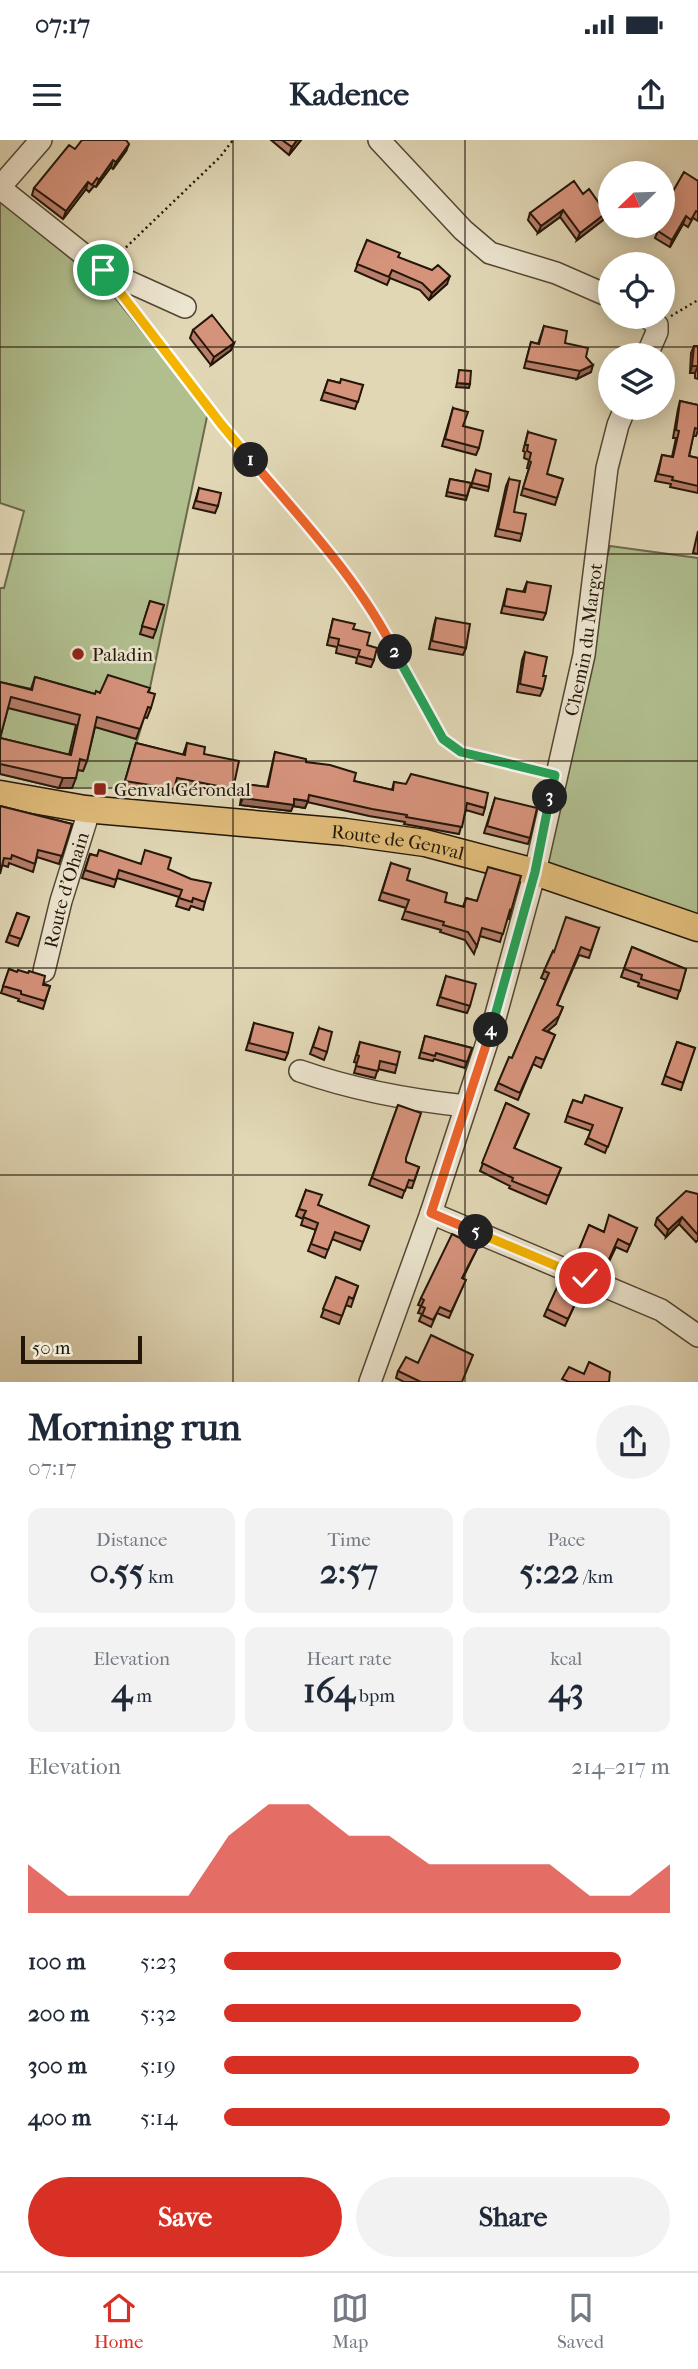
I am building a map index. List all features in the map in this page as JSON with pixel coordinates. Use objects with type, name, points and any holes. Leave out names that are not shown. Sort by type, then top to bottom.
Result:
[{"type":"main road","name":"Route d'Ohain","points":[[0,794],[88,808]]},
{"type":"main road","name":"Route de Genval","points":[[88,808],[425,843],[535,872],[698,928]]},
{"type":"street","points":[[41,140],[0,188],[103,270],[186,307]]},
{"type":"street","points":[[379,140],[463,230],[490,253],[556,272],[598,291]]},
{"type":"street","name":"Chemin du Margot","points":[[370,1382],[431,1213],[495,1018],[535,872],[584,655],[607,468],[620,420]]},
{"type":"street","name":"Route d'Ohain","points":[[44,971],[88,808]]},
{"type":"street","points":[[300,1072],[368,1091],[466,1106]]},
{"type":"street","points":[[431,1213],[661,1310],[697,1336]]},
{"type":"path","points":[[103,270],[220,157],[233,140]]},
{"type":"path","points":[[126,299],[221,424],[329,552],[380,622],[443,739],[461,752],[555,775]]},
{"type":"path","points":[[675,310],[698,300]]},
{"type":"green space","points":[[0,202],[95,273],[208,412],[143,721],[123,788],[59,788],[0,774],[0,588],[4,588],[24,511],[0,503]]},
{"type":"green space","points":[[610,546],[698,558],[698,919],[535,866],[583,642]]},
{"type":"building","points":[[82,140],[126,140],[129,144],[99,180],[97,178],[92,185],[88,182],[66,211],[34,188],[69,145],[75,149]]},
{"type":"building","points":[[282,140],[297,140],[292,147]]},
{"type":"building","points":[[684,172],[698,181],[698,212],[696,211],[691,220],[686,216],[676,233],[676,186]]},
{"type":"building","points":[[574,181],[583,194],[589,189],[598,202],[598,219],[580,233],[563,210],[541,226],[530,213]]},
{"type":"building","points":[[367,240],[400,253],[398,257],[432,270],[438,265],[450,276],[432,293],[422,283],[392,270],[389,277],[357,264]]},
{"type":"building","points":[[212,315],[234,343],[214,357],[193,330]]},
{"type":"building","points":[[544,326],[567,331],[565,343],[588,348],[586,357],[593,365],[580,371],[526,361],[531,342],[539,344]]},
{"type":"building","points":[[694,346],[698,346],[698,366],[692,366]]},
{"type":"building","points":[[459,370],[471,371],[470,384],[457,383]]},
{"type":"building","points":[[341,379],[363,385],[358,402],[324,392],[328,380],[340,383]]},
{"type":"building","points":[[680,401],[698,405],[698,429],[695,428],[689,456],[698,458],[698,486],[658,474],[662,455],[673,457],[679,431],[676,430]]},
{"type":"building","points":[[453,408],[468,412],[463,426],[483,431],[479,448],[445,439]]},
{"type":"building","points":[[528,432],[556,440],[547,474],[563,479],[557,498],[523,488],[531,462],[531,453],[527,451],[528,445],[525,445]]},
{"type":"building","points":[[476,470],[491,474],[489,487],[472,483]]},
{"type":"building","points":[[450,479],[471,483],[467,496],[447,492]]},
{"type":"building","points":[[509,479],[520,481],[514,512],[526,514],[522,534],[498,529]]},
{"type":"building","points":[[199,488],[221,493],[218,506],[196,501]]},
{"type":"building","points":[[527,582],[551,586],[546,613],[504,606],[507,589],[525,592]]},
{"type":"building","points":[[150,601],[164,605],[156,630],[142,626]]},
{"type":"building","points":[[436,618],[470,624],[466,648],[432,641]]},
{"type":"building","points":[[333,619],[355,624],[353,629],[370,633],[367,645],[377,648],[374,660],[358,656],[360,650],[338,645],[339,639],[329,637]]},
{"type":"building","points":[[525,652],[547,657],[543,689],[520,684]]},
{"type":"building","points":[[108,675],[150,688],[148,692],[155,694],[140,729],[97,717],[87,761],[80,759],[76,778],[63,778],[0,764],[0,738],[0,682],[32,690],[35,677],[95,694],[96,691],[100,693]],"holes":[[[11,697],[80,715],[71,755],[0,738]]]},
{"type":"building","points":[[136,743],[185,755],[187,743],[205,747],[204,754],[239,761],[233,789],[177,778],[174,789],[125,781]]},
{"type":"building","points":[[275,752],[356,773],[354,781],[393,790],[394,782],[406,784],[411,774],[488,793],[485,808],[467,803],[462,827],[309,795],[308,801],[294,799],[294,805],[243,798],[245,784],[268,787]]},
{"type":"building","points":[[495,798],[537,808],[530,838],[487,826]]},
{"type":"building","points":[[0,806],[72,824],[62,856],[38,850],[35,864],[12,855],[11,859],[4,858],[0,874]]},
{"type":"building","points":[[99,850],[141,864],[145,850],[171,858],[168,869],[191,879],[211,883],[205,902],[193,898],[192,902],[179,898],[182,890],[119,870],[116,880],[85,870],[90,854],[97,856]]},
{"type":"building","points":[[391,863],[410,869],[407,880],[447,893],[445,902],[464,907],[466,898],[477,901],[488,867],[521,876],[503,934],[482,928],[477,946],[468,932],[405,911],[409,900],[382,892]]},
{"type":"building","points":[[17,913],[29,917],[21,939],[9,935]]},
{"type":"building","points":[[566,917],[599,928],[591,951],[581,947],[557,1005],[563,1007],[559,1016],[543,1030],[555,1035],[544,1060],[536,1057],[520,1093],[498,1083],[509,1057],[512,1058],[549,973],[544,971]]},
{"type":"building","points":[[632,947],[686,969],[680,991],[641,979],[642,975],[624,969]]},
{"type":"building","points":[[9,969],[45,976],[43,985],[50,986],[45,1001],[3,986]]},
{"type":"building","points":[[446,976],[476,984],[470,1006],[440,997]]},
{"type":"building","points":[[254,1023],[293,1033],[288,1053],[249,1043]]},
{"type":"building","points":[[319,1028],[332,1032],[327,1052],[313,1047]]},
{"type":"building","points":[[425,1036],[472,1048],[467,1062],[436,1053],[435,1056],[421,1052]]},
{"type":"building","points":[[360,1042],[400,1052],[397,1065],[380,1061],[378,1071],[356,1066]]},
{"type":"building","points":[[677,1042],[695,1048],[683,1083],[665,1076]]},
{"type":"building","points":[[585,1095],[622,1108],[608,1147],[588,1138],[593,1125],[567,1116],[573,1100],[582,1103]]},
{"type":"building","points":[[506,1103],[529,1114],[514,1148],[561,1168],[549,1196],[512,1181],[513,1178],[482,1163]]},
{"type":"building","points":[[398,1105],[421,1113],[406,1158],[406,1162],[419,1167],[414,1181],[409,1180],[405,1191],[372,1178]]},
{"type":"building","points":[[306,1190],[322,1195],[318,1205],[369,1226],[363,1242],[335,1232],[328,1250],[311,1244],[318,1223],[303,1217],[306,1211],[299,1209]]},
{"type":"building","points":[[686,1191],[698,1194],[698,1235],[682,1217],[668,1230],[657,1218]]},
{"type":"building","points":[[609,1215],[637,1228],[630,1245],[618,1239],[607,1264],[578,1252],[589,1225],[604,1232]]},
{"type":"building","points":[[452,1234],[478,1247],[462,1278],[466,1280],[451,1312],[440,1307],[433,1320],[422,1315],[425,1308],[421,1306],[424,1300],[421,1298]]},
{"type":"building","points":[[336,1277],[358,1286],[353,1299],[349,1297],[342,1316],[323,1309]]},
{"type":"building","points":[[559,1283],[580,1293],[568,1319],[547,1309]]},
{"type":"building","points":[[431,1335],[473,1355],[462,1382],[421,1382],[398,1371],[406,1357],[418,1363]]},
{"type":"building","points":[[589,1362],[610,1372],[609,1382],[569,1382],[562,1379],[569,1367],[584,1374]]},
{"type":"place","name":"Paladin","points":[[78,654]]},
{"type":"place","name":"Genval Gérondal","points":[[100,789]]},
{"type":"route","points":[[103,270],[221,424],[329,552],[380,622],[443,739],[461,752],[555,775],[535,872],[495,1018],[431,1213],[585,1278]]}]
